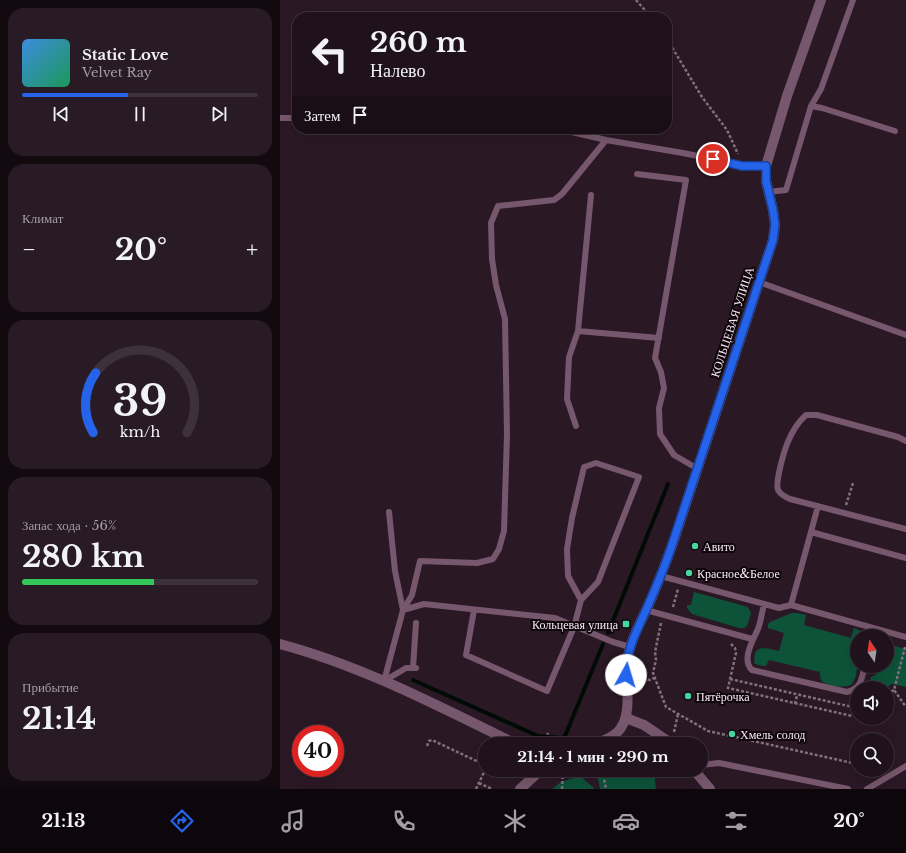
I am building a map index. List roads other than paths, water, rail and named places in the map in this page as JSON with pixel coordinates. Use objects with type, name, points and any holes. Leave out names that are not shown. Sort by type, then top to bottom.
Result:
[{"type":"street","name":"КОЛЬЦЕВАЯ УЛИЦА","points":[[611,737],[616,735],[626,718],[627,662],[630,647],[661,576],[698,469],[773,240],[775,224],[766,181],[766,166],[786,96],[821,0]]},
{"type":"street","points":[[280,644],[384,681],[501,737]]},
{"type":"street","points":[[626,718],[644,725],[662,737]]},
{"type":"street","points":[[520,789],[533,777]]},
{"type":"street","points":[[700,777],[710,789]]},
{"type":"lane","points":[[768,192],[786,190],[811,106],[821,89],[853,0]]},
{"type":"lane","points":[[811,106],[822,108],[895,131]]},
{"type":"lane","points":[[280,118],[292,118]]},
{"type":"lane","points":[[580,134],[606,140],[683,153],[742,166],[766,166]]},
{"type":"lane","points":[[384,681],[403,610],[412,594],[420,561],[477,563],[492,559],[499,549],[504,531],[507,434],[505,319],[496,285],[492,259],[491,223],[498,206],[554,200],[562,194],[606,140]]},
{"type":"lane","points":[[637,174],[686,180],[655,358],[661,372],[664,388],[659,408],[660,434],[674,455],[698,469]]},
{"type":"lane","points":[[576,426],[567,400],[569,357],[578,331],[591,195]]},
{"type":"lane","points":[[759,282],[906,335]]},
{"type":"lane","points":[[578,331],[659,338]]},
{"type":"lane","points":[[906,440],[817,415],[806,416],[799,423],[787,444],[777,484],[781,494],[785,497],[906,529]]},
{"type":"lane","points":[[474,610],[466,655],[546,692],[574,627],[581,600],[598,582],[639,477],[596,463],[584,467],[572,518],[568,549],[568,576],[581,600]]},
{"type":"lane","points":[[791,605],[818,506]]},
{"type":"lane","points":[[389,512],[395,571],[403,610]]},
{"type":"lane","points":[[811,532],[906,558]]},
{"type":"lane","points":[[661,576],[779,608],[791,605],[906,637]]},
{"type":"lane","points":[[403,610],[424,604],[555,618],[574,627],[630,647]]},
{"type":"lane","points":[[764,604],[758,629],[752,638],[747,661],[748,666],[752,670],[847,692],[855,690],[860,684],[863,673]]},
{"type":"lane","points":[[646,610],[752,638]]},
{"type":"lane","points":[[384,681],[406,668],[414,668],[416,623]]},
{"type":"lane","points":[[708,764],[719,763],[848,789]]},
{"type":"lane","points":[[867,789],[906,766]]},
{"type":"waterway","points":[[608,633],[668,484]]},
{"type":"waterway","points":[[413,680],[538,736],[562,738],[565,736],[603,644]]},
{"type":"place","name":"Авито","points":[[695,546]]},
{"type":"place","name":"Красное&Белое","points":[[689,573]]},
{"type":"place","name":"Кольцевая улица","points":[[626,624]]},
{"type":"place","name":"Пятёрочка","points":[[688,696]]},
{"type":"place","name":"Хмель солод","points":[[732,734]]}]
